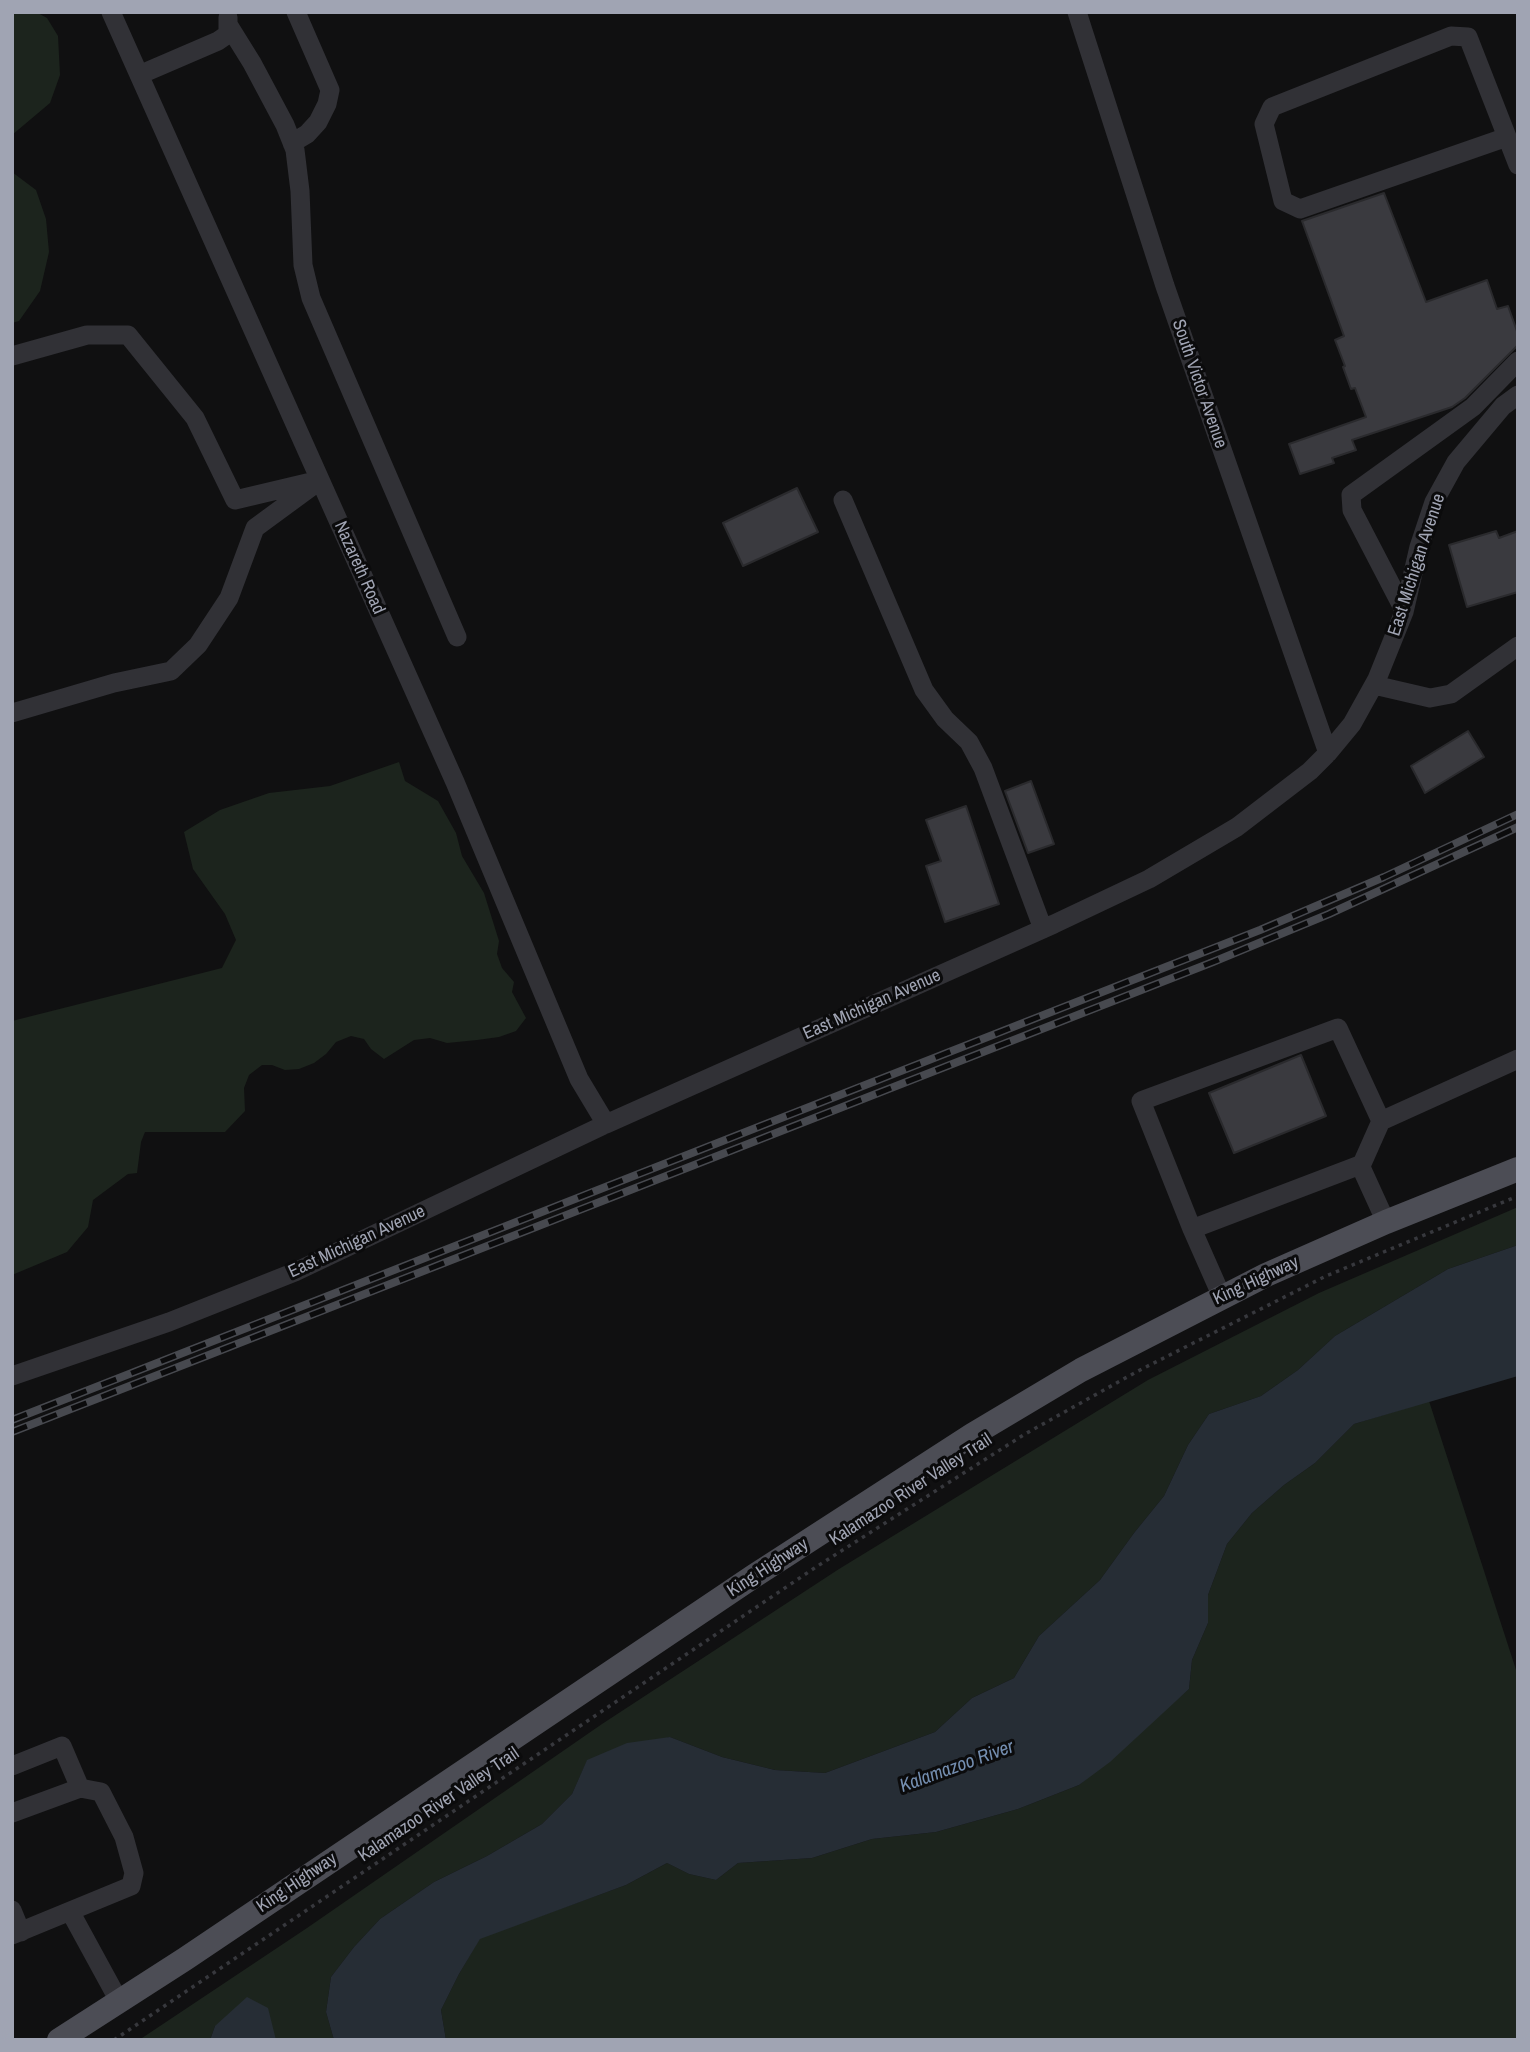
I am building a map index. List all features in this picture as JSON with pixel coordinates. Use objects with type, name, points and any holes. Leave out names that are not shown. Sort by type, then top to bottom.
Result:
[{"type":"main road","name":"King Highway","points":[[59,2040],[185,1959],[754,1576],[949,1450],[1081,1370],[1222,1297],[1386,1222],[1518,1168]]},
{"type":"street","name":"Nazareth Road","points":[[111,12],[455,782],[579,1079],[606,1124]]},
{"type":"street","points":[[292,143],[307,134],[318,122],[327,104],[330,90],[296,12]]},
{"type":"street","name":"South Victor Avenue","points":[[1077,12],[1165,286],[1328,753]]},
{"type":"street","points":[[139,75],[218,41],[228,34],[228,19]]},
{"type":"street","points":[[228,19],[295,150],[300,191],[303,265],[311,298],[457,637]]},
{"type":"street","points":[[1507,137],[1300,209],[1283,201],[1264,124],[1272,107],[1451,36],[1468,37],[1518,165]]},
{"type":"street","points":[[12,356],[87,335],[128,335],[195,418],[235,500],[319,481]]},
{"type":"street","points":[[1404,610],[1352,510],[1351,495],[1473,407],[1518,361]]},
{"type":"street","name":"East Michigan Avenue","points":[[12,1376],[169,1322],[295,1272],[606,1124],[1149,879],[1237,827],[1283,794],[1328,753],[1352,724],[1374,685],[1404,610],[1419,547],[1434,502],[1456,462],[1503,406],[1518,395]]},
{"type":"street","points":[[12,713],[114,683],[170,671],[198,645],[229,597],[255,528],[319,481]]},
{"type":"street","points":[[843,500],[924,690],[945,719],[969,741],[983,768],[1043,929]]},
{"type":"street","points":[[1374,685],[1430,698],[1451,694],[1518,646]]},
{"type":"street","points":[[1222,1297],[1141,1101],[1338,1028],[1381,1121]]},
{"type":"street","points":[[1192,1229],[1361,1167],[1381,1121],[1518,1059]]},
{"type":"street","points":[[1361,1167],[1386,1222]]},
{"type":"street","points":[[12,1766],[62,1745],[80,1788]]},
{"type":"street","points":[[12,1813],[80,1788],[101,1792],[124,1837],[134,1873],[131,1886],[17,1934],[12,1910]]},
{"type":"street","points":[[71,1913],[119,2001]]},
{"type":"path","name":"Kalamazoo River Valley Trail","points":[[114,2040],[784,1589],[1025,1434],[1138,1371],[1326,1276],[1518,1196]]},
{"type":"shaded area","points":[[12,12],[36,12],[47,18],[58,36],[60,75],[50,103],[12,135]]},
{"type":"shaded area","points":[[12,172],[36,190],[46,219],[49,252],[40,291],[19,321],[12,323]]},
{"type":"shaded area","points":[[399,762],[405,781],[438,801],[456,833],[462,856],[484,893],[499,941],[497,954],[502,968],[514,982],[512,992],[526,1018],[516,1031],[499,1037],[447,1043],[430,1038],[414,1040],[384,1059],[371,1049],[364,1039],[351,1036],[336,1042],[314,1063],[299,1069],[285,1070],[272,1065],[262,1065],[249,1075],[244,1088],[245,1111],[225,1132],[145,1132],[137,1173],[128,1174],[93,1200],[88,1227],[67,1252],[12,1275],[12,1021],[222,968],[236,940],[225,914],[193,869],[184,832],[220,810],[269,793],[330,786]]},
{"type":"shaded area","points":[[1518,1207],[1518,1245],[1448,1269],[1335,1336],[1298,1370],[1261,1396],[1209,1414],[1188,1445],[1164,1496],[1100,1580],[1039,1636],[1014,1678],[972,1698],[935,1732],[825,1773],[775,1770],[722,1757],[670,1737],[587,1761],[572,1794],[542,1824],[487,1856],[434,1882],[380,1919],[354,1947],[331,1977],[326,2012],[334,2040],[276,2040],[215,2026],[210,2040],[139,2040],[307,1928],[602,1724],[839,1569],[1148,1380],[1319,1293]]},
{"type":"shaded area","points":[[1429,1401],[1518,1676],[1518,2040],[446,2040],[441,2010],[480,1938],[626,1885],[667,1863],[689,1874],[716,1880],[738,1863],[812,1858],[872,1839],[936,1832],[1018,1809],[1079,1785],[1189,1689],[1192,1660],[1208,1623],[1208,1595],[1227,1544],[1252,1513],[1315,1463],[1354,1424]]},
{"type":"water","name":"Kalamazoo River","points":[[1518,1245],[1518,1376],[1354,1424],[1315,1463],[1252,1513],[1227,1544],[1208,1595],[1208,1623],[1192,1660],[1189,1689],[1110,1762],[1079,1785],[1018,1809],[936,1832],[872,1839],[812,1858],[738,1863],[716,1880],[689,1874],[667,1863],[626,1885],[480,1939],[441,2010],[446,2040],[334,2040],[326,2012],[331,1977],[354,1947],[380,1919],[434,1882],[487,1856],[542,1824],[572,1794],[587,1760],[627,1743],[670,1737],[722,1757],[775,1770],[825,1773],[935,1732],[972,1698],[1014,1678],[1039,1636],[1100,1580],[1164,1496],[1188,1445],[1209,1414],[1261,1396],[1298,1370],[1335,1336],[1448,1269]]},
{"type":"water","points":[[247,1997],[268,2008],[276,2040],[210,2040],[215,2026]]},
{"type":"building","points":[[1384,193],[1426,302],[1487,280],[1497,309],[1508,306],[1518,334],[1518,345],[1465,398],[1452,407],[1352,440],[1356,450],[1332,458],[1334,463],[1300,474],[1289,444],[1366,417],[1355,388],[1351,389],[1343,367],[1345,366],[1335,340],[1344,336],[1302,221]]},
{"type":"building","points":[[797,488],[818,532],[743,566],[723,523]]},
{"type":"building","points":[[1496,531],[1499,538],[1518,531],[1518,592],[1467,607],[1449,545]]},
{"type":"building","points":[[1468,731],[1484,757],[1425,793],[1411,766]]},
{"type":"building","points":[[1031,781],[1054,844],[1028,853],[1005,791]]},
{"type":"building","points":[[966,806],[999,904],[945,922],[926,866],[941,861],[926,820]]},
{"type":"building","points":[[1301,1055],[1326,1116],[1234,1153],[1209,1093]]},
{"type":"railway","points":[[12,1420],[1260,930],[1384,877],[1518,814]]},
{"type":"railway","points":[[12,1432],[1213,962],[1329,914],[1518,827]]}]
